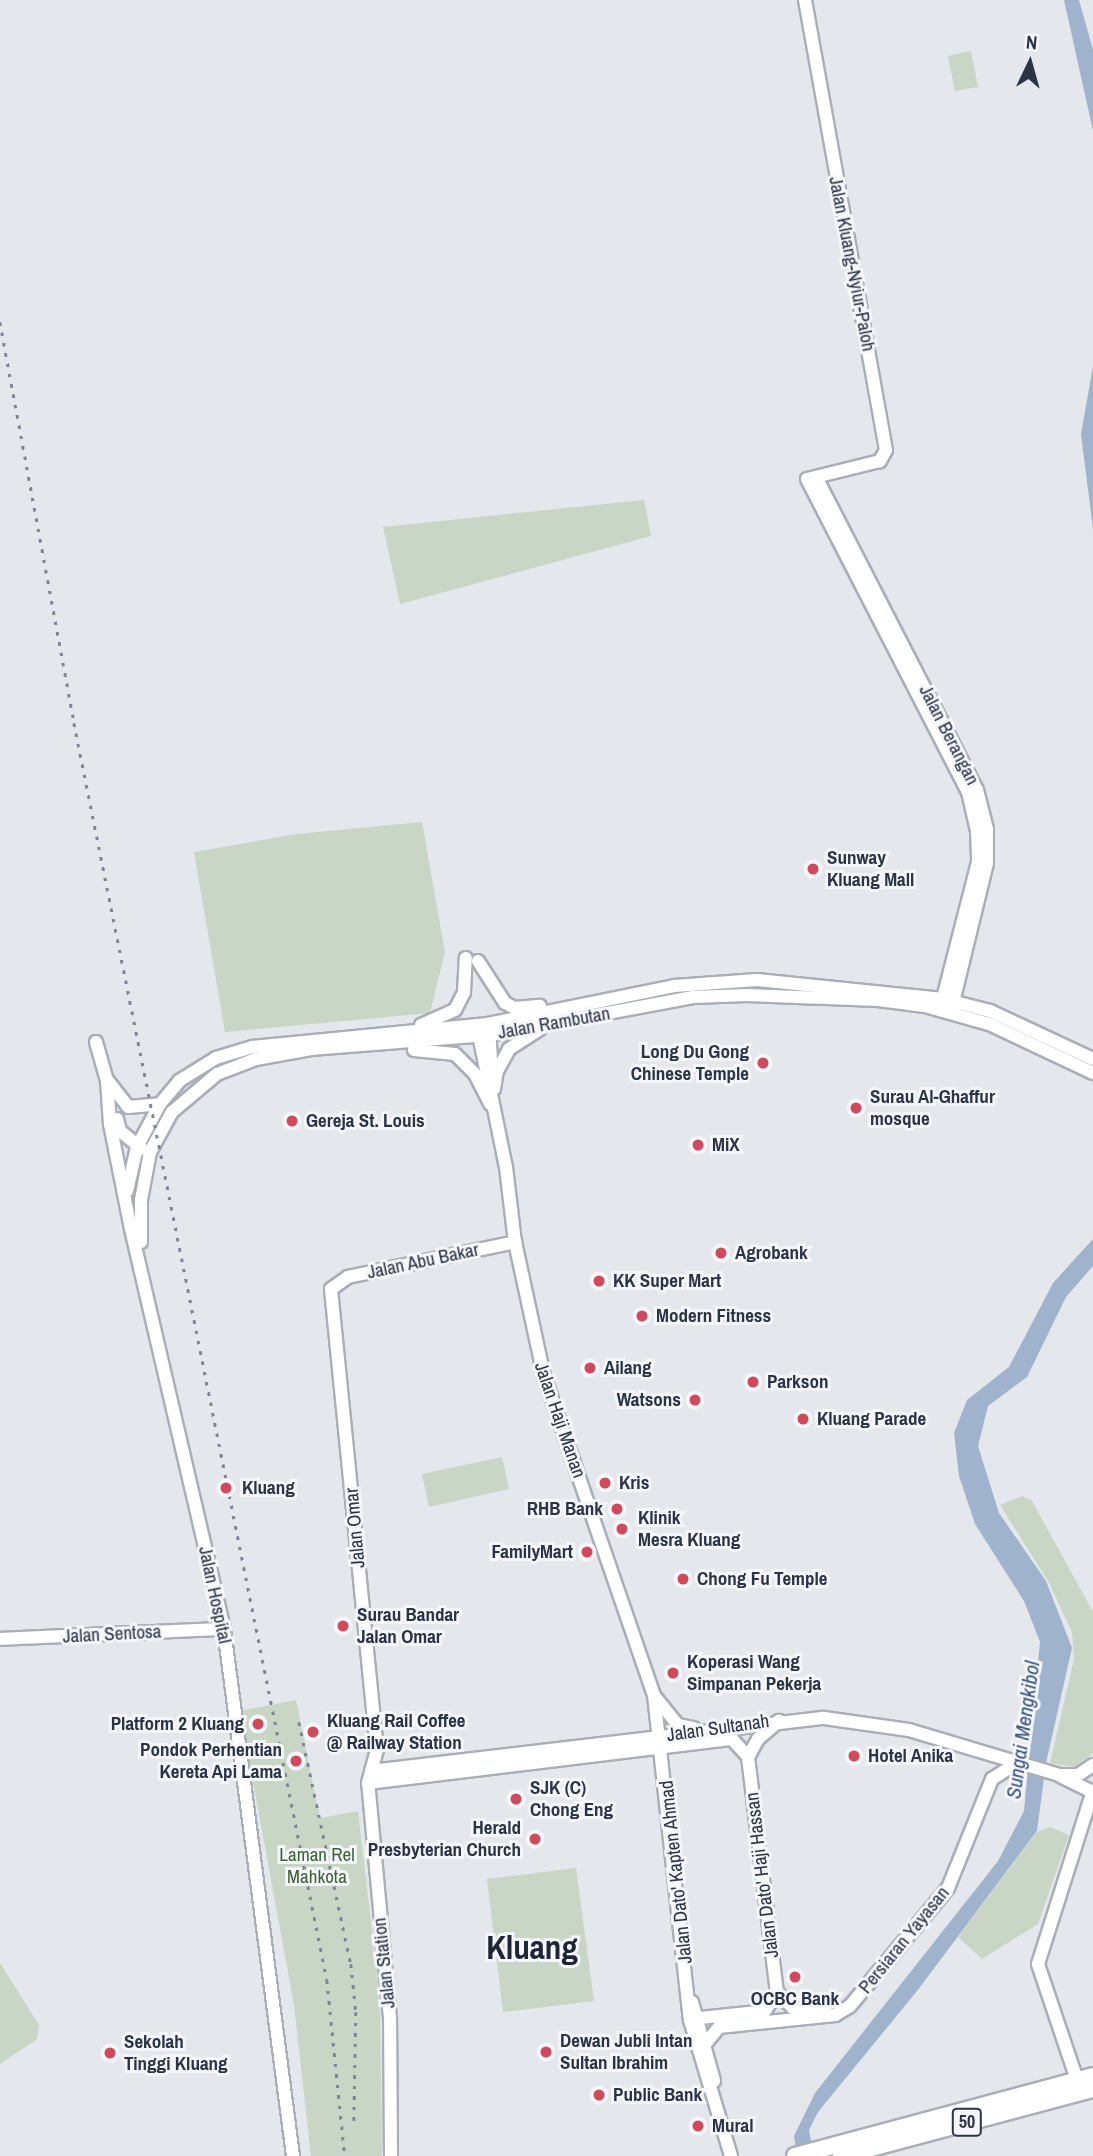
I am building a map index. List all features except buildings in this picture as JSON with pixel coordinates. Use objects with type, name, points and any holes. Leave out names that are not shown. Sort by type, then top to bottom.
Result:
[{"type":"highway","name":"50","points":[[835,2151],[1093,2076]]},
{"type":"highway","name":"50","points":[[795,2156],[835,2151],[1093,2089]]},
{"type":"street","name":"Jalan Kluang-Nyiur-Paloh","points":[[805,0],[886,444],[880,461],[812,478]]},
{"type":"street","name":"Jalan Berangan","points":[[812,478],[968,792],[978,830],[978,862],[947,1005]]},
{"type":"street","name":"Jalan Berangan","points":[[812,478],[977,790],[987,829],[987,863],[947,1005]]},
{"type":"street","points":[[391,1039],[444,1018],[455,1010],[464,992],[472,959],[497,996],[515,1008],[568,1000],[592,1002]]},
{"type":"street","name":"Jalan Rambutan","points":[[484,1030],[592,1002],[674,986],[757,981],[989,1011],[1093,1059]]},
{"type":"street","name":"Jalan Rambutan","points":[[142,1260],[141,1200],[150,1152],[172,1112],[217,1074],[256,1059],[391,1039],[549,1024],[725,995],[878,999],[947,1005],[1093,1073]]},
{"type":"street","points":[[493,1098],[497,1071],[509,1049],[549,1024]]},
{"type":"street","name":"Jalan Haji Manan","points":[[484,1030],[515,1242],[544,1376],[654,1695],[662,1741]]},
{"type":"street","name":"Jalan Rambutan","points":[[126,1195],[137,1147],[160,1104],[179,1081],[216,1058],[251,1047],[391,1039]]},
{"type":"street","points":[[391,1039],[455,1054],[493,1098]]},
{"type":"street","name":"Jalan Hospital","points":[[96,1042],[107,1081],[110,1124],[224,1629],[293,2156]]},
{"type":"street","points":[[107,1081],[120,1131],[137,1147],[150,1152]]},
{"type":"street","points":[[107,1081],[128,1107],[160,1104]]},
{"type":"street","name":"Jalan Abu Bakar","points":[[333,1284],[515,1242]]},
{"type":"street","name":"Jalan Omar","points":[[333,1284],[377,1751],[369,1777]]},
{"type":"street","name":"Jalan Sentosa","points":[[0,1639],[224,1629]]},
{"type":"street","points":[[654,1695],[678,1725],[712,1729]]},
{"type":"street","name":"Jalan Sultanah","points":[[662,1741],[712,1729],[780,1720],[847,1718],[982,1750],[1059,1775],[1093,1792]]},
{"type":"street","points":[[748,1757],[758,1739],[780,1720]]},
{"type":"street","name":"Jalan Sultanah","points":[[369,1777],[662,1741],[732,1739],[748,1757]]},
{"type":"street","name":"Jalan Dato' Kapten Ahmad","points":[[662,1741],[699,2059],[713,2089]]},
{"type":"street","points":[[982,1750],[992,1766],[992,1779]]},
{"type":"street","name":"Jalan Dato' Haji Hassan","points":[[748,1757],[777,1992]]},
{"type":"street","points":[[992,1779],[1018,1762]]},
{"type":"street","points":[[1059,1775],[1078,1775],[1093,1765]]},
{"type":"street","name":"Jalan Station","points":[[369,1777],[390,2018],[391,2156]]},
{"type":"street","name":"Persiaran Yayasan","points":[[835,2015],[864,1992],[948,1888],[992,1779]]},
{"type":"street","points":[[1077,2080],[1038,1964],[1093,1792]]},
{"type":"street","points":[[700,2018],[765,2011],[777,1992],[793,2008],[835,2015]]},
{"type":"street","name":"Jalan Dato' Kapten Ahmad","points":[[691,1999],[700,2018],[713,2089],[731,2156]]},
{"type":"street","points":[[706,2043],[712,2032],[723,2026],[835,2015]]},
{"type":"green space","points":[[971,51],[978,87],[955,91],[948,56]]},
{"type":"green space","points":[[644,500],[651,536],[400,604],[383,527]]},
{"type":"green space","points":[[422,822],[445,952],[430,1013],[225,1032],[194,852],[297,834]]},
{"type":"green space","points":[[502,1457],[509,1489],[429,1507],[422,1474]]},
{"type":"green space","points":[[1022,1496],[1032,1501],[1093,1612],[1093,1753],[1074,1767],[1050,1763],[1074,1659],[1072,1632],[1048,1581],[1000,1505]]},
{"type":"green space","name":"Laman Rel Mahkota","points":[[296,1700],[320,1818],[358,1811],[380,1998],[382,2156],[311,2156],[294,2005],[240,1711]]},
{"type":"green space","points":[[1050,1827],[1069,1835],[1038,1924],[982,1959],[958,1937],[1037,1832]]},
{"type":"green space","points":[[576,1868],[594,2001],[503,2012],[487,1879]]},
{"type":"green space","points":[[0,1963],[39,2025],[37,2039],[0,2064]]},
{"type":"water","points":[[1064,0],[1079,0],[1093,50],[1093,131]]},
{"type":"water","points":[[1093,366],[1093,529],[1081,434]]},
{"type":"water","name":"Sungai Mengkibol","points":[[1093,1239],[1093,1266],[1066,1297],[1027,1377],[988,1406],[978,1446],[999,1513],[1046,1581],[1072,1648],[1046,1763],[1037,1831],[917,1991],[818,2112],[809,2130],[814,2156],[797,2156],[794,2136],[815,2093],[998,1861],[1024,1811],[1040,1642],[1024,1601],[975,1524],[959,1476],[954,1433],[967,1400],[1009,1367],[1053,1283]]},
{"type":"railway","points":[[0,322],[74,723],[327,1980],[345,2156]]},
{"type":"railway","points":[[299,1722],[351,1964],[356,2012],[354,2127]]},
{"type":"place","name":"Sunway Kluang Mall","points":[[813,869]]},
{"type":"place","name":"Long Du Gong Chinese Temple","points":[[763,1063]]},
{"type":"place","name":"Surau Al-Ghaffur mosque","points":[[856,1108]]},
{"type":"place","name":"Gereja St. Louis","points":[[292,1121]]},
{"type":"place","name":"MiX","points":[[698,1145]]},
{"type":"place","name":"Agrobank","points":[[721,1253]]},
{"type":"place","name":"KK Super Mart","points":[[599,1281]]},
{"type":"place","name":"Modern Fitness","points":[[642,1316]]},
{"type":"place","name":"Ailang","points":[[590,1368]]},
{"type":"place","name":"Parkson","points":[[753,1382]]},
{"type":"place","name":"Watsons","points":[[695,1400]]},
{"type":"place","name":"Kluang Parade","points":[[803,1419]]},
{"type":"place","name":"Kris","points":[[605,1483]]},
{"type":"place","name":"Kluang","points":[[226,1488]]},
{"type":"place","name":"RHB Bank","points":[[617,1509]]},
{"type":"place","name":"Klinik Mesra Kluang","points":[[622,1529]]},
{"type":"place","name":"FamilyMart","points":[[587,1552]]},
{"type":"place","name":"Chong Fu Temple","points":[[683,1579]]},
{"type":"place","name":"Surau Bandar Jalan Omar","points":[[343,1626]]},
{"type":"place","name":"Koperasi Wang Simpanan Pekerja","points":[[673,1673]]},
{"type":"place","name":"Platform 2 Kluang","points":[[258,1724]]},
{"type":"place","name":"Kluang Rail Coffee @ Railway Station","points":[[313,1732]]},
{"type":"place","name":"Hotel Anika","points":[[854,1756]]},
{"type":"place","name":"Pondok Perhentian Kereta Api Lama","points":[[296,1761]]},
{"type":"place","name":"SJK (C) Chong Eng","points":[[516,1799]]},
{"type":"place","name":"Herald Presbyterian Church","points":[[535,1839]]},
{"type":"place","name":"OCBC Bank","points":[[795,1977]]},
{"type":"place","name":"Dewan Jubli Intan Sultan Ibrahim","points":[[546,2052]]},
{"type":"place","name":"Sekolah Tinggi Kluang","points":[[110,2053]]},
{"type":"place","name":"Public Bank","points":[[599,2095]]},
{"type":"place","name":"Mural","points":[[698,2126]]},
{"type":"district","name":"Kluang","points":[[532,1948]]}]
